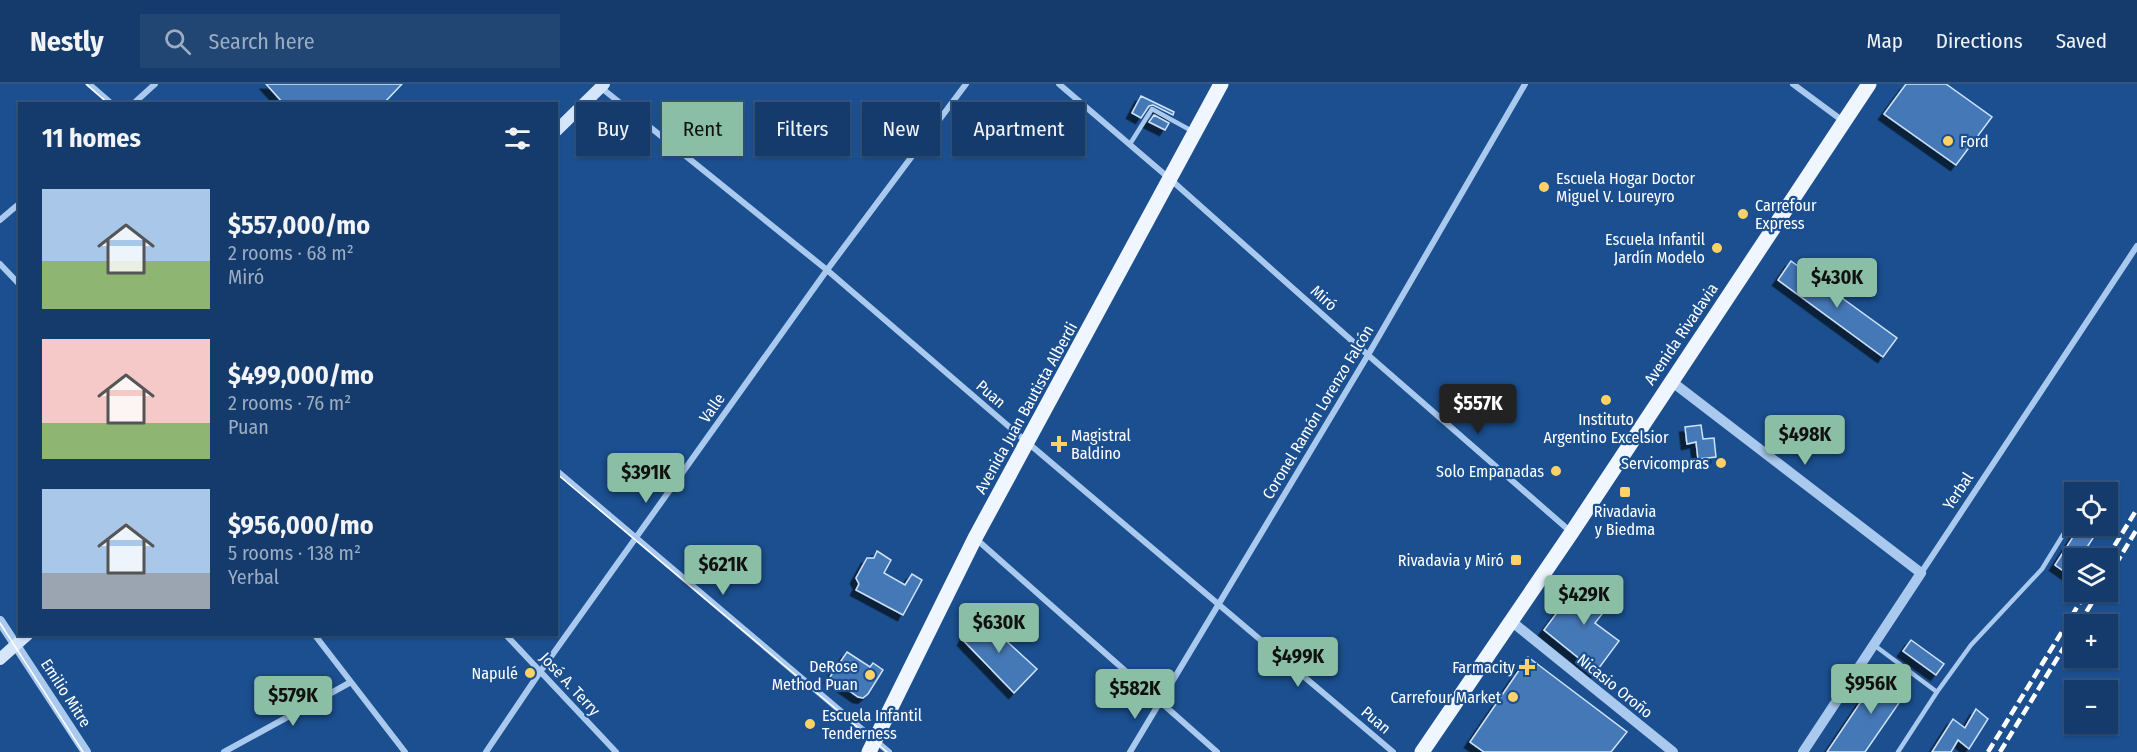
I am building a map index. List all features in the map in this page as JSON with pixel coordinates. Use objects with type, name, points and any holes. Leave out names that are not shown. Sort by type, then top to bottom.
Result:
[{"type":"main road","name":"Avenida Juan Bautista Alberdi","points":[[872,746],[975,538],[1221,84]]},
{"type":"main road","name":"Avenida Rivadavia","points":[[1422,752],[1572,532],[1869,84]]},
{"type":"main road","points":[[558,129],[600,85]]},
{"type":"main road","points":[[0,659],[26,636]]},
{"type":"street","points":[[89,84],[110,102]]},
{"type":"street","points":[[135,102],[155,84]]},
{"type":"street","name":"Valle","points":[[486,752],[540,672],[827,270],[966,84]]},
{"type":"street","name":"Miró","points":[[1059,84],[1572,532]]},
{"type":"street","name":"Coronel Ramón Lorenzo Falcón","points":[[1130,752],[1368,355],[1525,84]]},
{"type":"street","points":[[1793,84],[1844,122]]},
{"type":"street","name":"Puan","points":[[600,85],[827,270],[1393,752]]},
{"type":"street","points":[[0,220],[18,205]]},
{"type":"street","name":"Yerbal","points":[[1803,752],[2137,246]]},
{"type":"street","points":[[0,264],[18,283]]},
{"type":"street","points":[[1671,381],[1921,573]]},
{"type":"street","points":[[558,472],[872,746],[889,752]]},
{"type":"street","points":[[975,538],[1217,752]]},
{"type":"street","name":"Emilio Mitre","points":[[0,621],[86,752]]},
{"type":"street","name":"Nicasio Oroño","points":[[1511,621],[1673,752]]},
{"type":"street","points":[[316,636],[405,752]]},
{"type":"street","name":"José A. Terry","points":[[507,636],[616,752]]},
{"type":"street","points":[[224,752],[351,682]]},
{"type":"lane","points":[[1130,144],[1152,109],[1195,133]]},
{"type":"lane","points":[[1898,752],[1971,645],[2042,569],[2064,533]]},
{"type":"lane","points":[[1874,645],[1937,692]]},
{"type":"building","points":[[266,84],[402,84],[385,102],[282,102]]},
{"type":"building","name":"Ford","points":[[1906,84],[1946,84],[1992,117],[1956,165],[1884,114]]},
{"type":"building","points":[[1141,96],[1174,112],[1173,115],[1153,105],[1149,106],[1141,118],[1132,113]]},
{"type":"building","points":[[1154,115],[1169,123],[1165,130],[1149,122]]},
{"type":"building","points":[[1791,261],[1897,338],[1883,357],[1778,280]]},
{"type":"building","points":[[1701,425],[1703,439],[1714,438],[1716,457],[1698,459],[1696,442],[1687,444],[1685,427]]},
{"type":"building","points":[[2074,536],[2094,536],[2087,548],[2066,548]]},
{"type":"building","points":[[877,551],[891,560],[884,573],[905,585],[912,574],[922,580],[903,615],[856,590],[859,584],[856,578],[867,558],[874,558]]},
{"type":"building","points":[[2064,551],[2064,571],[2055,565]]},
{"type":"building","points":[[1582,579],[1612,601],[1595,623],[1619,641],[1596,672],[1544,630]]},
{"type":"building","points":[[977,614],[1037,669],[1014,693],[963,640]]},
{"type":"building","points":[[1911,640],[1944,664],[1936,675],[1903,651]]},
{"type":"building","points":[[847,652],[870,667],[873,663],[883,670],[863,698],[858,697],[830,677]]},
{"type":"building","points":[[1528,657],[1627,732],[1611,752],[1484,752],[1470,742]]},
{"type":"building","points":[[1883,669],[1910,687],[1865,752],[1827,752]]},
{"type":"building","points":[[1976,709],[1988,719],[1969,749],[1958,740],[1951,752],[1932,752],[1953,719],[1965,728]]},
{"type":"tram line","points":[[86,84],[107,102]]},
{"type":"tram line","points":[[558,475],[887,752]]},
{"type":"tram line","points":[[0,623],[83,752]]},
{"type":"railway","points":[[2113,548],[2137,509]]},
{"type":"railway","points":[[2118,560],[2137,529]]},
{"type":"railway","points":[[1988,752],[2080,602]]},
{"type":"railway","points":[[2085,614],[2092,602]]},
{"type":"railway","points":[[2000,752],[2064,647]]},
{"type":"place","name":"Ford","points":[[1948,141]]},
{"type":"place","name":"Escuela Hogar Doctor Miguel V. Loureyro","points":[[1544,187]]},
{"type":"place","name":"Carrefour Express","points":[[1743,214]]},
{"type":"place","name":"Escuela Infantil Jardín Modelo","points":[[1717,248]]},
{"type":"place","name":"Instituto Argentino Excelsior","points":[[1606,400]]},
{"type":"place","name":"Magistral Baldino","points":[[1059,444]]},
{"type":"place","name":"Servicompras","points":[[1721,463]]},
{"type":"place","name":"Solo Empanadas","points":[[1556,471]]},
{"type":"place","name":"Rivadavia y Biedma","points":[[1625,492]]},
{"type":"place","name":"Rivadavia y Miró","points":[[1516,560]]},
{"type":"place","name":"Farmacity","points":[[1527,667]]},
{"type":"place","name":"Napulé","points":[[530,673]]},
{"type":"place","name":"DeRose Method Puan","points":[[870,675]]},
{"type":"place","name":"Carrefour Market","points":[[1513,697]]},
{"type":"place","name":"Escuela Infantil Tenderness","points":[[810,724]]}]
